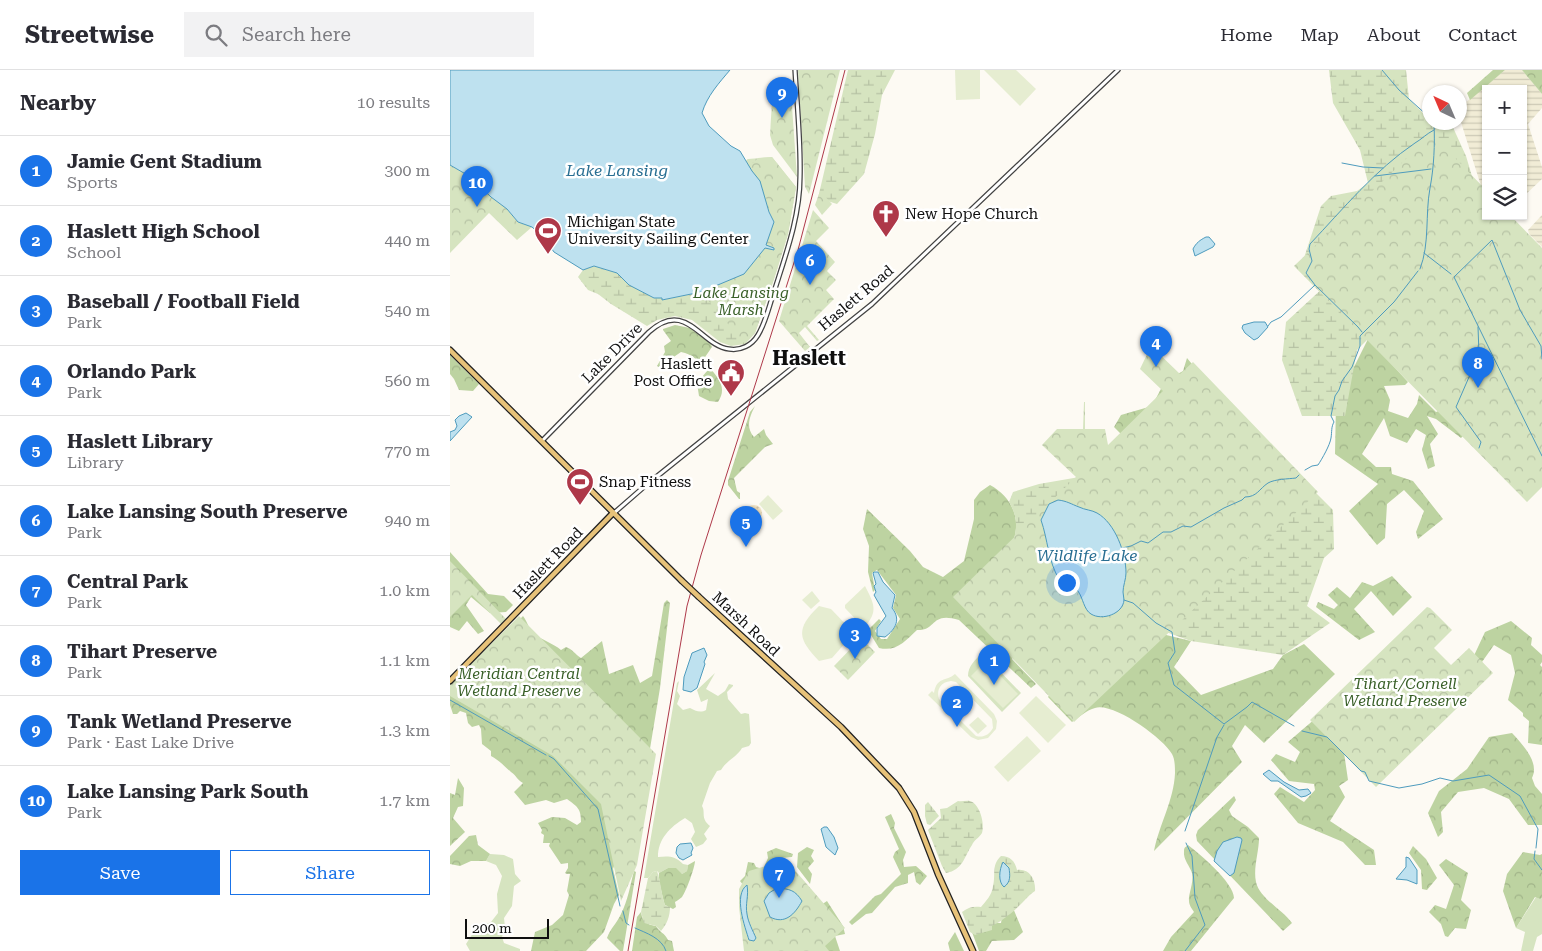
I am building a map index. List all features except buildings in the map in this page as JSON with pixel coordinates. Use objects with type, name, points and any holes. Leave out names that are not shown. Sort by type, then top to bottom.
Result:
[{"type":"main road","name":"Marsh Road","points":[[450,350],[698,597],[841,727],[899,788],[914,812],[938,874],[972,951]]},
{"type":"main road","name":"Haslett Road","points":[[450,681],[613,513]]},
{"type":"street","name":"Lake Drive","points":[[542,441],[658,325],[673,321],[688,324],[695,327],[715,344],[730,350],[744,348],[758,334],[789,245],[797,210],[800,187],[800,153],[795,70]]},
{"type":"street","name":"Haslett Road","points":[[613,513],[872,304],[1118,70]]},
{"type":"shaded area","points":[[1505,70],[1522,70],[1542,94],[1542,108],[1528,124],[1542,167],[1542,179],[1527,193],[1527,85],[1487,85]]},
{"type":"shaded area","points":[[1482,89],[1482,189],[1463,130],[1467,130],[1467,101]]},
{"type":"shaded area","points":[[1542,215],[1542,247],[1529,234],[1528,230]]},
{"type":"green space","points":[[798,70],[840,70],[809,194],[805,187]]},
{"type":"green space","points":[[848,70],[895,70],[882,95],[875,134],[864,174],[837,204],[818,198]]},
{"type":"green space","points":[[955,70],[980,70],[980,99],[956,100]]},
{"type":"green space","points":[[984,70],[1016,70],[1036,89],[1020,106]]},
{"type":"green space","points":[[1329,70],[1406,70],[1409,99],[1422,112],[1422,130],[1454,130],[1466,156],[1479,200],[1401,306],[1357,350],[1345,416],[1302,416],[1282,360],[1286,322],[1325,286],[1304,258],[1321,206],[1331,196],[1357,191],[1368,183],[1360,150],[1333,103]]},
{"type":"green space","points":[[1493,70],[1505,70],[1488,85],[1482,85],[1482,90],[1470,100],[1467,93]]},
{"type":"green space","points":[[1522,70],[1542,70],[1542,94]]},
{"type":"green space","points":[[791,92],[797,177],[773,145],[770,135],[772,101],[777,95]]},
{"type":"green space","points":[[1432,134],[1482,186],[1482,220],[1515,220],[1542,248],[1542,487],[1527,502],[1294,266]]},
{"type":"green space","points":[[772,157],[796,187],[788,234],[774,279],[755,333],[745,344],[731,346],[720,342],[692,320],[675,316],[657,320],[647,326],[598,294],[588,290],[578,277],[583,270],[594,266],[617,273],[627,283],[654,298],[662,298],[663,300],[701,292],[744,274],[774,222],[746,161],[748,159]]},
{"type":"green space","name":"Lake Lansing Marsh","points":[[772,157],[796,187],[788,234],[774,279],[755,333],[745,344],[701,292],[744,274],[765,248],[774,250],[774,248],[766,246],[774,222],[762,184],[746,161],[748,159],[753,163],[758,158]]},
{"type":"green space","points":[[450,165],[469,176],[507,209],[518,222],[532,227],[517,240],[489,213],[450,253]]},
{"type":"green space","points":[[820,191],[832,204],[822,215],[815,205]]},
{"type":"green space","points":[[813,210],[829,228],[816,241],[835,262],[827,271],[836,280],[826,290],[834,299],[807,326],[819,340],[817,341],[805,327],[799,333],[810,347],[805,351],[779,321]]},
{"type":"green space","points":[[1376,323],[1376,347],[1408,382],[1405,385],[1384,386],[1390,400],[1388,411],[1408,418],[1417,404],[1419,395],[1436,412],[1443,409],[1466,433],[1461,438],[1436,419],[1427,416],[1438,434],[1430,444],[1435,466],[1428,469],[1422,450],[1426,435],[1416,429],[1407,443],[1390,436],[1384,418],[1362,454],[1376,467],[1391,467],[1392,474],[1413,481],[1443,519],[1418,539],[1416,532],[1424,511],[1404,490],[1387,504],[1385,538],[1377,545],[1349,511],[1378,484],[1335,454],[1336,403]]},
{"type":"green space","points":[[675,325],[690,328],[711,344],[712,347],[703,360],[721,385],[721,396],[718,402],[709,401],[699,396],[697,383],[707,371],[692,357],[681,352],[659,367],[657,366],[665,352],[664,346],[671,341],[663,329]]},
{"type":"green space","points":[[1151,346],[1180,374],[1193,362],[1318,492],[1074,722],[953,597],[1076,477],[1042,445],[1057,429],[1083,429],[1084,402],[1085,429],[1105,429],[1108,445],[1163,391],[1140,369]]},
{"type":"green space","points":[[450,355],[479,384],[473,391],[459,390],[450,374]]},
{"type":"green space","points":[[1187,358],[1196,369],[1127,440],[1114,427],[1121,415],[1152,406],[1165,381],[1183,371]]},
{"type":"green space","points":[[755,406],[749,422],[751,433],[754,437],[764,429],[773,444],[765,447],[734,478],[737,491],[740,493],[739,499],[728,485],[728,481],[750,412]]},
{"type":"green space","points":[[1091,475],[1300,477],[1333,510],[1334,549],[1324,558],[1307,606],[1330,623],[1283,655],[1191,641],[1127,618],[1014,538],[1016,520],[1009,502],[1013,492],[1039,484]]},
{"type":"green space","points":[[990,485],[1003,495],[1012,508],[1016,522],[1014,539],[1162,634],[1191,641],[1174,667],[1201,695],[1273,669],[1283,655],[1304,644],[1335,674],[1264,743],[1245,725],[1232,746],[1242,762],[1154,851],[1172,793],[1175,773],[1174,758],[1159,739],[1125,716],[1113,710],[1103,708],[1089,710],[1072,722],[1048,697],[1055,687],[1018,644],[1012,659],[1036,684],[1031,688],[959,620],[950,618],[938,619],[928,628],[917,630],[900,645],[885,649],[879,648],[868,630],[879,619],[881,621],[875,631],[881,639],[887,639],[900,619],[893,608],[896,595],[877,570],[872,573],[875,590],[873,592],[868,572],[869,546],[863,529],[867,509],[910,551],[923,567],[943,577],[964,561],[974,519],[974,500],[980,492]]},
{"type":"green space","points":[[768,495],[783,511],[773,520],[759,504]]},
{"type":"green space","points":[[450,552],[488,594],[504,596],[513,605],[506,612],[490,613],[471,597],[466,605],[484,631],[478,634],[467,621],[459,631],[450,627]]},
{"type":"green space","points":[[450,561],[506,619],[501,624],[472,595],[450,617]]},
{"type":"green space","points":[[1392,576],[1412,597],[1393,616],[1371,591],[1354,609],[1375,632],[1359,640],[1316,607],[1318,602],[1334,609],[1338,605],[1328,595],[1337,587],[1350,598],[1362,582],[1373,586]]},
{"type":"green space","points":[[865,586],[873,603],[873,612],[872,617],[864,628],[845,608],[845,605]]},
{"type":"green space","points":[[812,591],[820,601],[811,609],[802,600]]},
{"type":"green space","points":[[667,600],[670,603],[660,688],[647,767],[613,869],[619,895],[604,932],[586,951],[531,951],[535,932],[552,925],[563,915],[569,895],[567,891],[570,874],[565,873],[568,863],[561,864],[549,846],[550,843],[543,843],[544,835],[541,833],[542,830],[538,823],[552,817],[565,818],[577,825],[581,822],[580,814],[576,806],[567,799],[554,803],[546,800],[525,805],[514,792],[523,783],[491,756],[491,751],[482,744],[479,725],[472,727],[468,723],[466,713],[460,711],[457,714],[453,714],[450,705],[450,690],[523,616],[536,635],[561,650],[566,647],[568,648],[581,658],[602,641],[609,674],[633,665],[640,683],[652,676],[664,603]]},
{"type":"green space","points":[[819,606],[831,609],[854,633],[832,658],[819,661],[803,640],[802,634],[806,621]]},
{"type":"green space","name":"Tihart/Cornell Wetland Preserve","points":[[1427,607],[1452,630],[1434,648],[1451,665],[1469,648],[1493,673],[1376,787],[1310,720]]},
{"type":"green space","name":"Meridian Central Wetland Preserve","points":[[519,616],[656,754],[637,865],[621,901],[601,804],[553,756],[450,696],[450,685]]},
{"type":"green space","points":[[1511,621],[1532,638],[1531,645],[1542,655],[1540,665],[1542,667],[1542,745],[1528,743],[1529,721],[1508,700],[1515,673],[1511,655],[1494,645],[1477,669],[1471,662],[1485,632]]},
{"type":"green space","points":[[861,638],[875,652],[848,680],[834,666]]},
{"type":"green space","points":[[982,653],[1021,693],[1002,712],[968,676],[974,661]]},
{"type":"green space","points":[[986,661],[1018,694],[1003,708],[971,676]]},
{"type":"green space","points":[[715,673],[706,689],[718,696],[725,691],[729,684],[733,685],[727,692],[728,699],[741,714],[749,714],[751,743],[749,746],[742,748],[721,770],[717,771],[710,783],[702,806],[704,818],[710,826],[704,834],[707,839],[703,844],[696,847],[691,839],[695,832],[692,823],[685,818],[674,825],[660,845],[658,857],[674,858],[688,865],[687,871],[682,874],[668,868],[659,873],[657,871],[653,872],[648,878],[644,878],[677,683],[679,681],[677,691],[680,696],[677,704],[683,710],[690,708],[704,711],[706,710],[708,699],[701,702],[697,690]]},
{"type":"green space","points":[[955,674],[994,714],[997,721],[996,729],[988,738],[978,740],[971,737],[928,695],[932,691],[934,693],[937,684]],"holes":[[[951,681],[956,682],[992,719],[993,728],[986,735],[976,736],[939,699],[938,692],[942,684]]]},
{"type":"green space","points":[[1036,696],[1066,725],[1048,743],[1019,713]]},
{"type":"green space","points":[[1323,712],[1341,732],[1348,780],[1339,786],[1345,797],[1330,821],[1374,850],[1376,865],[1365,865],[1343,842],[1298,823],[1274,794],[1280,787],[1304,802],[1315,790],[1314,784],[1289,781],[1271,760],[1276,754],[1295,762],[1300,752],[1288,742]]},
{"type":"green space","points":[[978,717],[987,726],[978,734],[969,725]]},
{"type":"green space","points":[[1512,733],[1529,754],[1534,766],[1532,778],[1535,786],[1542,794],[1542,825],[1528,825],[1509,799],[1484,788],[1458,792],[1441,812],[1443,832],[1438,837],[1428,813],[1439,791],[1467,769],[1489,737]]},
{"type":"green space","points":[[1027,736],[1041,751],[1008,782],[994,767]]},
{"type":"green space","points":[[458,778],[464,788],[463,806],[458,807],[453,818],[465,832],[450,846],[450,793],[455,795]]},
{"type":"green space","points":[[1234,796],[1236,800],[1229,810],[1232,816],[1248,827],[1259,838],[1255,871],[1258,888],[1292,923],[1283,931],[1197,841],[1196,835],[1198,830]]},
{"type":"green space","points":[[958,801],[970,801],[977,806],[981,815],[983,829],[960,866],[946,873],[928,830],[941,818],[940,809],[947,808]]},
{"type":"green space","points":[[928,802],[939,816],[930,825],[927,824],[925,816],[925,805]]},
{"type":"green space","points":[[891,814],[895,823],[894,828],[906,852],[903,860],[904,867],[916,866],[927,876],[920,885],[916,882],[914,872],[908,875],[908,883],[895,887],[872,913],[866,914],[852,925],[849,922],[901,874],[893,857],[899,849],[885,817]]},
{"type":"green space","points":[[476,835],[478,845],[490,854],[486,861],[471,861],[460,866],[450,864],[450,856],[469,836]]},
{"type":"green space","points":[[1188,845],[1223,877],[1233,892],[1234,898],[1191,951],[1163,951],[1171,937],[1194,912],[1189,901],[1192,873],[1184,854],[1184,849]]},
{"type":"green space","points":[[1413,846],[1426,859],[1437,878],[1427,890],[1422,889],[1421,870],[1409,853]]},
{"type":"green space","points":[[807,847],[814,850],[811,856],[814,861],[808,868],[812,874],[810,884],[797,867],[798,853]]},
{"type":"green space","points":[[776,848],[793,854],[792,857],[781,858],[771,871],[744,886],[740,881],[745,876],[748,862],[754,863],[756,867],[763,869],[768,858],[767,852]]},
{"type":"green space","points":[[1523,852],[1542,854],[1542,898],[1535,897],[1516,928],[1503,891],[1507,874]]},
{"type":"green space","points":[[490,854],[504,855],[513,859],[515,874],[521,881],[514,886],[512,906],[504,918],[505,927],[502,937],[504,943],[520,949],[520,951],[470,951],[466,944],[473,933],[481,935],[484,925],[491,922],[498,913],[497,894],[502,876],[496,865],[486,861]]},
{"type":"green space","points":[[1001,856],[1012,860],[1017,870],[1025,871],[1031,875],[1035,891],[1000,922],[992,926],[992,930],[975,935],[970,932],[962,912],[971,907],[981,907],[988,898],[994,882],[996,863]]},
{"type":"green space","points":[[1446,859],[1468,873],[1461,900],[1471,910],[1466,929],[1455,928],[1448,937],[1445,936],[1441,924],[1429,912],[1435,905],[1446,909],[1454,885],[1439,865]]},
{"type":"green space","points":[[786,860],[845,928],[825,946],[829,951],[744,951],[739,889],[749,871]]},
{"type":"green space","points":[[695,861],[684,894],[675,902],[676,907],[673,909],[665,905],[659,873],[668,868],[676,868],[682,874],[687,871],[688,865]]},
{"type":"green space","points":[[634,871],[636,872],[623,951],[620,951],[607,938],[623,909]]},
{"type":"green space","points":[[657,871],[665,905],[670,907],[668,920],[661,931],[656,926],[644,923],[641,912],[648,878],[653,872]]},
{"type":"green space","points":[[1026,891],[1028,896],[1023,895],[1013,908],[1023,932],[1014,940],[992,941],[986,951],[979,951],[966,916],[1001,923],[1002,917]]},
{"type":"green space","points":[[1536,897],[1542,898],[1542,934],[1537,937],[1533,951],[1521,951],[1525,932],[1516,928]]},
{"type":"green space","points":[[827,901],[843,926],[845,934],[835,936],[840,951],[805,951],[821,905]]},
{"type":"green space","points":[[641,912],[646,922],[656,926],[668,940],[672,941],[674,951],[632,951],[637,917]]},
{"type":"green space","points":[[955,932],[964,951],[950,951],[948,943]]},
{"type":"sand","points":[[754,505],[762,513],[754,521],[746,513]]},
{"type":"water","name":"Lake Lansing","points":[[450,70],[730,70],[710,95],[702,113],[709,126],[731,146],[740,151],[760,181],[769,212],[774,222],[766,245],[774,248],[774,250],[765,248],[744,274],[701,292],[662,300],[662,298],[654,298],[629,285],[617,273],[594,266],[583,270],[554,252],[549,245],[550,243],[532,227],[518,222],[507,209],[469,176],[450,165]]},
{"type":"water","points":[[1206,237],[1209,237],[1215,244],[1213,247],[1195,256],[1194,247]]},
{"type":"water","points":[[1265,322],[1268,327],[1254,340],[1242,328],[1243,325]]},
{"type":"water","points":[[466,413],[472,417],[450,441],[450,432],[455,430],[457,426],[455,420]]},
{"type":"water","name":"Wildlife Lake","points":[[1058,500],[1097,513],[1109,524],[1118,539],[1124,557],[1126,575],[1123,592],[1124,600],[1120,609],[1111,615],[1101,617],[1091,614],[1087,610],[1078,591],[1061,581],[1055,572],[1041,520],[1049,504]]},
{"type":"water","points":[[874,572],[878,572],[883,582],[895,595],[892,608],[897,620],[892,631],[885,637],[877,636],[877,628],[886,616],[874,595],[876,592],[874,586],[876,584]]},
{"type":"water","points":[[704,648],[707,655],[697,688],[691,692],[683,690],[684,677],[692,653]]},
{"type":"water","points":[[1269,770],[1284,782],[1299,790],[1308,789],[1311,793],[1301,797],[1278,781],[1271,781],[1263,774]]},
{"type":"water","points":[[827,827],[834,837],[838,848],[835,855],[826,847],[821,829]]},
{"type":"water","points":[[1237,837],[1242,840],[1234,873],[1230,876],[1214,861],[1217,851],[1223,842]]},
{"type":"water","points":[[691,843],[693,848],[692,855],[683,860],[679,858],[676,853],[677,847],[680,844]]},
{"type":"water","points":[[1406,857],[1409,858],[1417,870],[1417,884],[1407,880],[1396,879],[1406,867]]},
{"type":"water","points":[[1003,862],[1009,868],[1010,873],[1009,881],[1004,887],[1000,876]]},
{"type":"water","points":[[747,885],[748,920],[756,938],[754,941],[749,940],[740,903],[743,890]]},
{"type":"water","points":[[777,888],[792,891],[802,901],[793,914],[780,920],[770,917],[764,901],[769,893]]},
{"type":"waterway","points":[[1382,70],[1399,90],[1422,111]]},
{"type":"waterway","points":[[1420,269],[1425,249],[1434,156],[1434,130]]},
{"type":"waterway","points":[[1315,285],[1306,273],[1312,261],[1309,249],[1310,244],[1386,165],[1434,130]]},
{"type":"waterway","points":[[1342,163],[1383,168]]},
{"type":"waterway","points":[[1375,176],[1431,169]]},
{"type":"waterway","points":[[1542,359],[1541,346],[1520,310],[1492,240],[1454,277],[1542,456]]},
{"type":"waterway","points":[[1424,253],[1451,274]]},
{"type":"waterway","points":[[1305,470],[1318,465],[1329,444],[1334,422],[1331,416],[1335,396],[1342,381],[1352,367],[1360,346],[1360,336],[1394,302],[1418,271]]},
{"type":"waterway","points":[[1268,326],[1271,322],[1281,317],[1315,285],[1362,332]]},
{"type":"waterway","points":[[1478,327],[1479,354],[1456,407],[1481,442],[1479,448]]},
{"type":"waterway","points":[[1122,548],[1141,541],[1148,543],[1163,532],[1171,532],[1183,526],[1191,527],[1245,497],[1255,494],[1268,483],[1296,478],[1299,475]]},
{"type":"waterway","points":[[1124,600],[1133,603],[1156,623],[1172,632],[1175,652],[1168,663],[1174,685],[1224,724],[1252,702],[1294,726]]},
{"type":"waterway","points":[[450,700],[546,755]]},
{"type":"waterway","points":[[1185,831],[1217,737],[1224,725]]},
{"type":"waterway","points":[[1302,731],[1327,737],[1361,771],[1365,772],[1369,781],[1399,788],[1422,784],[1440,778],[1453,781],[1489,775],[1520,796],[1538,829],[1536,848]]},
{"type":"waterway","points":[[549,756],[554,759],[598,809],[620,906]]},
{"type":"waterway","points":[[1185,951],[1205,925],[1195,898],[1192,856],[1186,843]]},
{"type":"waterway","points":[[1535,851],[1534,859],[1542,870]]},
{"type":"waterway","points":[[623,911],[626,923],[629,925]]},
{"type":"waterway","points":[[635,928],[657,939],[666,951]]},
{"type":"railway","points":[[628,951],[687,606],[701,555],[798,250],[845,70]]},
{"type":"place","name":"Tank Wetland Preserve","points":[[782,118]]},
{"type":"place","name":"Lake Lansing Park South","points":[[477,207]]},
{"type":"place","name":"New Hope Church","points":[[886,238]]},
{"type":"place","name":"Michigan State University Sailing Center","points":[[548,255]]},
{"type":"place","name":"Lake Lansing South Preserve","points":[[810,285]]},
{"type":"place","name":"Orlando Park","points":[[1156,367]]},
{"type":"place","name":"Tihart Preserve","points":[[1478,388]]},
{"type":"place","name":"Haslett Post Office","points":[[731,397]]},
{"type":"place","name":"Snap Fitness","points":[[580,506]]},
{"type":"place","name":"Haslett Library","points":[[746,547]]},
{"type":"place","name":"Baseball / Football Field","points":[[855,659]]},
{"type":"place","name":"Jamie Gent Stadium","points":[[994,685]]},
{"type":"place","name":"Haslett High School","points":[[957,727]]},
{"type":"place","name":"Central Park","points":[[779,898]]},
{"type":"district","name":"Haslett","points":[[809,358]]}]
